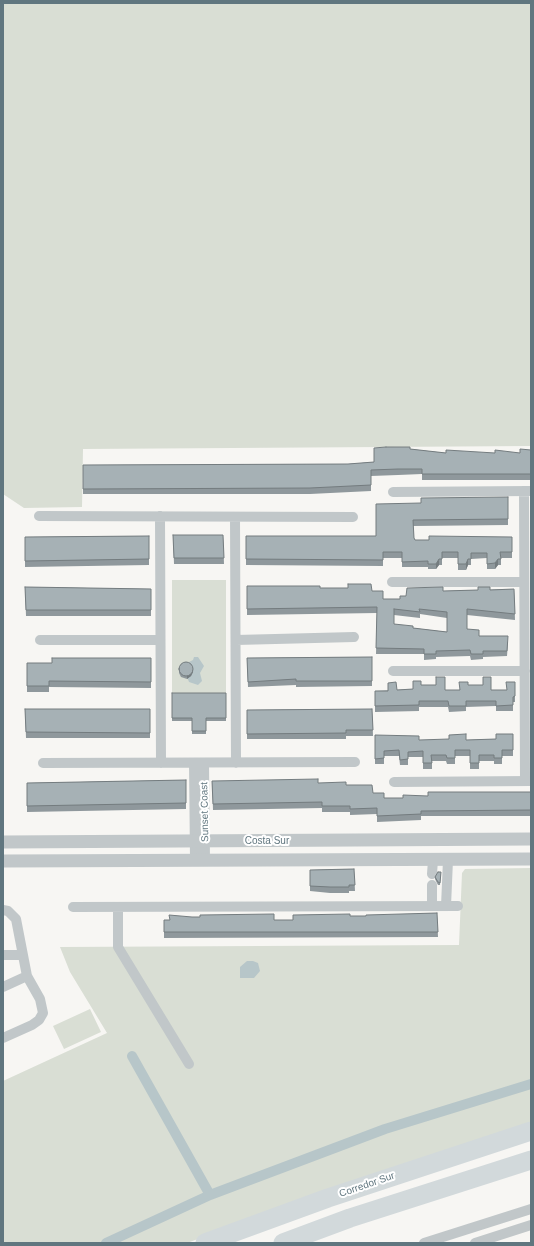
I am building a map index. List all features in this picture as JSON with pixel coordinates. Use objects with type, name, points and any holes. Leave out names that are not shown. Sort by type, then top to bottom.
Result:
[{"type":"highway","name":"Corredor Sur","points":[[205,1243],[328,1198],[531,1131]]},
{"type":"highway","points":[[283,1243],[350,1218],[531,1160]]},
{"type":"street","points":[[392,492],[528,491],[524,582],[528,781],[394,782]]},
{"type":"street","points":[[40,516],[353,517]]},
{"type":"street","points":[[160,516],[161,763]]},
{"type":"street","points":[[235,517],[236,763]]},
{"type":"street","points":[[392,582],[524,582]]},
{"type":"street","points":[[236,640],[354,637]]},
{"type":"street","points":[[40,640],[160,640]]},
{"type":"street","points":[[393,672],[525,671]]},
{"type":"street","points":[[43,763],[355,762]]},
{"type":"street","name":"Sunset Coast","points":[[199,763],[200,860]]},
{"type":"street","name":"Costa Sur","points":[[3,842],[531,839]]},
{"type":"street","points":[[432,874],[433,860]]},
{"type":"street","points":[[446,906],[448,860]]},
{"type":"street","name":"Costa Sur","points":[[3,861],[531,860]]},
{"type":"street","points":[[432,885],[432,906]]},
{"type":"street","points":[[73,907],[458,906]]},
{"type":"street","points":[[118,907],[118,947],[189,1064]]},
{"type":"street","points":[[3,910],[8,911],[16,919],[21,955],[27,976],[40,999],[42,1013],[39,1020],[3,1038]]},
{"type":"street","points":[[3,955],[21,955]]},
{"type":"street","points":[[3,987],[27,976]]},
{"type":"street","points":[[424,1243],[531,1209]]},
{"type":"street","points":[[475,1243],[531,1225]]},
{"type":"shaded area","points":[[3,3],[531,3],[531,446],[83,449],[82,507],[24,508],[3,494]]},
{"type":"shaded area","points":[[172,580],[226,580],[226,696],[172,696]]},
{"type":"shaded area","points":[[194,657],[198,657],[204,666],[200,673],[202,681],[198,685],[189,682],[186,674],[189,662],[193,660]]},
{"type":"shaded area","points":[[531,868],[531,1125],[372,1175],[187,1243],[3,1243],[3,1081],[107,1033],[70,972],[60,947],[459,945],[462,873],[465,869]]},
{"type":"shaded area","points":[[247,961],[258,963],[260,971],[254,978],[240,978],[240,967]]},
{"type":"shaded area","points":[[90,1009],[101,1032],[64,1049],[53,1026]]},
{"type":"building","points":[[410,447],[410,449],[446,453],[446,450],[495,453],[495,450],[520,453],[520,449],[531,450],[531,474],[422,474],[422,469],[398,469],[371,470],[371,485],[310,488],[83,489],[83,465],[348,464],[374,462],[374,448]]},
{"type":"building","points":[[508,497],[508,519],[413,520],[415,540],[429,540],[429,536],[512,537],[512,552],[500,552],[501,559],[498,559],[495,563],[487,564],[487,553],[471,553],[471,559],[468,559],[466,564],[458,564],[458,552],[442,552],[442,559],[439,559],[436,564],[428,564],[428,561],[402,562],[402,552],[383,552],[383,560],[246,559],[246,536],[376,536],[376,504],[421,503],[421,498]]},
{"type":"building","points":[[173,535],[223,535],[224,558],[174,558]]},
{"type":"building","points":[[149,536],[149,559],[25,561],[25,537]]},
{"type":"building","points":[[348,584],[371,584],[372,591],[383,591],[383,599],[400,599],[400,596],[406,596],[407,588],[443,587],[443,591],[478,590],[478,587],[490,587],[490,590],[514,589],[515,614],[467,609],[467,629],[479,630],[479,636],[508,636],[507,651],[483,651],[483,654],[471,654],[470,650],[436,651],[436,654],[424,654],[424,649],[376,648],[377,607],[247,609],[247,586],[320,586],[320,588],[348,588]],"holes":[[[394,609],[420,612],[419,609],[447,612],[447,632],[394,624]]]},
{"type":"building","points":[[25,587],[151,589],[151,610],[26,610]]},
{"type":"building","points":[[372,657],[372,681],[296,681],[296,679],[248,682],[247,658]]},
{"type":"building","points":[[52,658],[151,658],[151,682],[49,681],[49,686],[27,686],[27,663],[52,663]]},
{"type":"building","points":[[186,662],[191,664],[193,669],[191,674],[186,676],[181,674],[179,669],[181,664]]},
{"type":"building","points":[[436,677],[445,677],[445,690],[460,690],[459,682],[468,682],[468,685],[483,685],[483,677],[491,677],[491,690],[507,690],[506,682],[515,682],[515,696],[513,697],[513,705],[496,706],[496,701],[466,701],[466,706],[449,706],[448,701],[419,701],[419,705],[375,706],[375,691],[388,691],[388,683],[396,682],[397,690],[413,689],[413,681],[421,681],[421,685],[436,685]]},
{"type":"building","points":[[172,693],[226,693],[226,718],[206,718],[206,731],[192,731],[192,718],[172,718]]},
{"type":"building","points":[[25,709],[150,709],[150,733],[26,732]]},
{"type":"building","points":[[372,709],[373,730],[346,730],[346,733],[247,734],[247,710]]},
{"type":"building","points":[[466,734],[466,740],[496,739],[496,734],[513,734],[513,750],[502,750],[502,758],[494,758],[494,755],[479,755],[479,763],[470,763],[470,750],[455,750],[455,758],[447,758],[446,755],[431,755],[432,763],[423,763],[423,751],[408,752],[408,759],[400,760],[399,750],[384,751],[384,758],[375,759],[375,735],[419,736],[419,740],[449,739],[449,735]]},
{"type":"building","points":[[318,779],[318,783],[346,782],[346,785],[372,785],[373,793],[384,793],[384,798],[403,798],[403,795],[428,796],[428,792],[531,792],[531,810],[421,811],[421,814],[377,816],[377,808],[350,809],[350,806],[322,806],[322,802],[213,804],[212,781]]},
{"type":"building","points":[[186,780],[186,803],[27,806],[27,783]]},
{"type":"building","points":[[354,869],[355,885],[349,885],[349,887],[310,886],[310,870]]},
{"type":"building","points":[[438,872],[441,872],[440,883],[435,877]]},
{"type":"building","points":[[437,913],[438,932],[164,932],[164,920],[170,920],[169,915],[200,917],[200,915],[274,914],[274,920],[293,920],[293,915],[350,914],[350,916],[366,916]]},
{"type":"waterway","points":[[106,1243],[210,1195],[132,1056]]},
{"type":"waterway","points":[[210,1195],[385,1129],[531,1084]]}]
